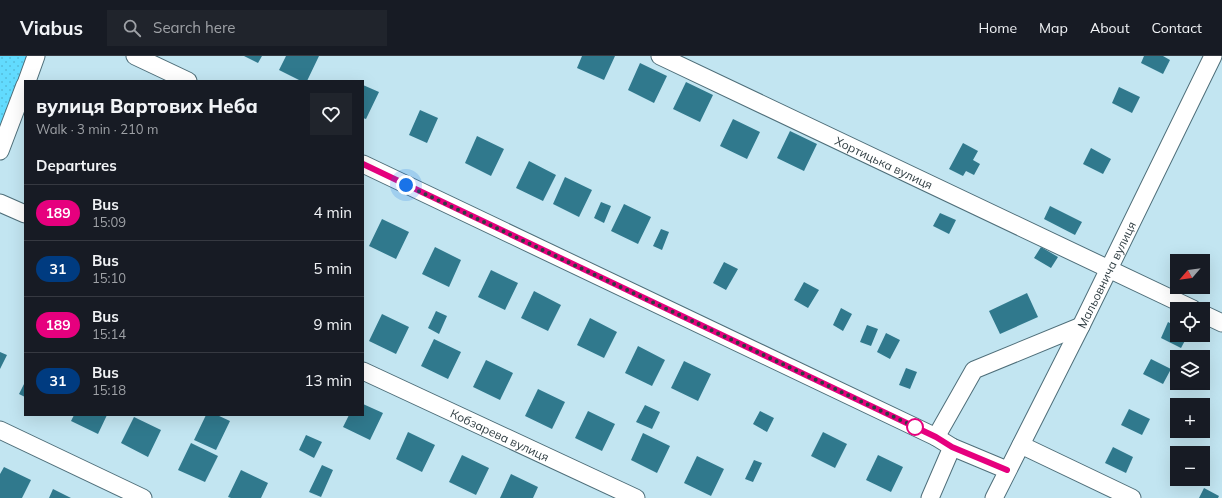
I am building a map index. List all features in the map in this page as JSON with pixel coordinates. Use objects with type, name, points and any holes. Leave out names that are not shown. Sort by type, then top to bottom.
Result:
[{"type":"street","points":[[27,80],[36,56]]},
{"type":"street","points":[[135,56],[186,80]]},
{"type":"street","name":"Хортицька вулиця","points":[[660,56],[1178,302]]},
{"type":"street","name":"Мальовнича вулиця","points":[[996,495],[1007,470],[1081,326],[1212,59]]},
{"type":"street","points":[[0,151],[24,88]]},
{"type":"street","points":[[364,164],[936,437],[952,447],[1007,470]]},
{"type":"street","points":[[0,203],[24,214]]},
{"type":"street","points":[[1210,317],[1222,323]]},
{"type":"street","points":[[936,437],[974,370],[1081,326]]},
{"type":"street","name":"Кобзарева вулиця","points":[[364,371],[636,498]]},
{"type":"street","points":[[0,430],[143,498]]},
{"type":"street","points":[[1021,445],[1132,498]]},
{"type":"street","points":[[930,498],[952,447]]},
{"type":"shaded area","points":[[0,56],[36,56],[27,80],[24,80],[24,88],[0,151]]},
{"type":"building","points":[[244,56],[262,56],[258,63]]},
{"type":"building","points":[[286,56],[319,56],[307,80],[299,80],[279,70]]},
{"type":"building","points":[[582,56],[615,56],[604,80],[577,68]]},
{"type":"building","points":[[1144,56],[1163,56],[1170,60],[1163,74],[1141,63]]},
{"type":"building","points":[[640,63],[667,76],[654,103],[628,90]]},
{"type":"building","points":[[686,82],[713,95],[700,122],[673,109]]},
{"type":"building","points":[[364,85],[379,92],[366,119],[364,118]]},
{"type":"building","points":[[1119,87],[1140,97],[1132,113],[1112,103]]},
{"type":"building","points":[[420,110],[438,118],[427,143],[409,135]]},
{"type":"building","points":[[733,119],[760,132],[747,159],[720,146]]},
{"type":"building","points":[[790,131],[817,144],[804,171],[777,158]]},
{"type":"building","points":[[477,136],[504,149],[491,176],[465,163]]},
{"type":"building","points":[[963,143],[978,151],[973,160],[980,164],[974,175],[966,171],[963,176],[949,169]]},
{"type":"building","points":[[1091,148],[1111,159],[1103,174],[1083,164]]},
{"type":"building","points":[[529,161],[556,175],[543,201],[516,188]]},
{"type":"building","points":[[565,177],[592,190],[579,217],[553,204]]},
{"type":"building","points":[[601,202],[611,206],[604,223],[594,218]]},
{"type":"building","points":[[624,204],[651,217],[638,244],[611,231]]},
{"type":"building","points":[[1050,206],[1082,222],[1075,235],[1044,219]]},
{"type":"building","points":[[940,213],[956,220],[949,234],[933,226]]},
{"type":"building","points":[[382,219],[409,232],[396,259],[369,246]]},
{"type":"building","points":[[661,229],[669,232],[662,250],[653,246]]},
{"type":"building","points":[[435,247],[461,260],[449,287],[422,274]]},
{"type":"building","points":[[1041,247],[1058,257],[1051,268],[1034,258]]},
{"type":"building","points":[[724,262],[738,269],[726,290],[713,283]]},
{"type":"building","points":[[491,270],[518,283],[505,310],[478,297]]},
{"type":"building","points":[[804,282],[819,290],[808,308],[794,300]]},
{"type":"building","points":[[534,291],[561,305],[548,331],[521,318]]},
{"type":"building","points":[[1027,293],[1038,317],[1000,334],[989,311]]},
{"type":"building","points":[[841,308],[852,314],[843,331],[833,325]]},
{"type":"building","points":[[436,311],[447,316],[439,334],[428,328]]},
{"type":"building","points":[[382,314],[409,327],[396,354],[369,341]]},
{"type":"building","points":[[590,318],[617,332],[604,358],[577,345]]},
{"type":"building","points":[[1168,322],[1170,323],[1170,342],[1184,342],[1181,348],[1161,338]]},
{"type":"building","points":[[867,325],[878,329],[871,346],[860,342]]},
{"type":"building","points":[[886,333],[900,340],[890,359],[877,352]]},
{"type":"building","points":[[434,339],[461,352],[448,379],[421,366]]},
{"type":"building","points":[[638,346],[665,360],[652,386],[625,373]]},
{"type":"building","points":[[0,352],[7,355],[0,369]]},
{"type":"building","points":[[1151,359],[1170,368],[1163,384],[1143,374]]},
{"type":"building","points":[[486,360],[513,373],[500,400],[473,387]]},
{"type":"building","points":[[684,361],[711,374],[698,401],[671,388]]},
{"type":"building","points":[[906,368],[917,372],[910,389],[899,385]]},
{"type":"building","points":[[24,384],[24,396],[19,394]]},
{"type":"building","points":[[538,389],[565,402],[552,429],[525,416]]},
{"type":"building","points":[[364,404],[383,413],[370,440],[343,427],[348,416],[364,416]]},
{"type":"building","points":[[645,405],[660,412],[652,429],[636,422]]},
{"type":"building","points":[[1129,409],[1150,419],[1142,435],[1121,425]]},
{"type":"building","points":[[588,411],[615,424],[602,451],[575,438]]},
{"type":"building","points":[[760,411],[774,418],[767,432],[753,424]]},
{"type":"building","points":[[74,416],[107,416],[98,434],[71,421]]},
{"type":"building","points":[[206,416],[219,416],[230,421],[216,450],[194,440]]},
{"type":"building","points":[[134,417],[161,430],[148,457],[121,443]]},
{"type":"building","points":[[408,432],[435,445],[422,472],[396,459]]},
{"type":"building","points":[[823,432],[847,444],[835,468],[811,456]]},
{"type":"building","points":[[643,433],[670,446],[657,473],[631,460]]},
{"type":"building","points":[[306,435],[322,442],[314,458],[299,450]]},
{"type":"building","points":[[191,443],[218,456],[205,482],[178,470]]},
{"type":"building","points":[[1113,447],[1133,457],[1126,473],[1105,463]]},
{"type":"building","points":[[462,455],[489,468],[476,495],[449,482]]},
{"type":"building","points":[[878,455],[903,467],[891,492],[866,480]]},
{"type":"building","points":[[697,456],[724,469],[711,496],[684,483]]},
{"type":"building","points":[[754,460],[762,463],[753,482],[745,479]]},
{"type":"building","points":[[322,465],[333,470],[321,497],[309,492]]},
{"type":"building","points":[[4,467],[31,480],[22,498],[0,498],[0,474]]},
{"type":"building","points":[[241,470],[268,483],[261,498],[228,497]]},
{"type":"building","points":[[511,474],[538,487],[533,498],[500,498]]},
{"type":"building","points":[[1204,488],[1219,496],[1218,498],[1199,498]]},
{"type":"building","points":[[53,489],[71,498],[49,498]]},
{"type":"bus line","name":"189","points":[[364,164],[936,437],[952,447],[1007,470]]},
{"type":"route","points":[[406,185],[915,427]]}]
